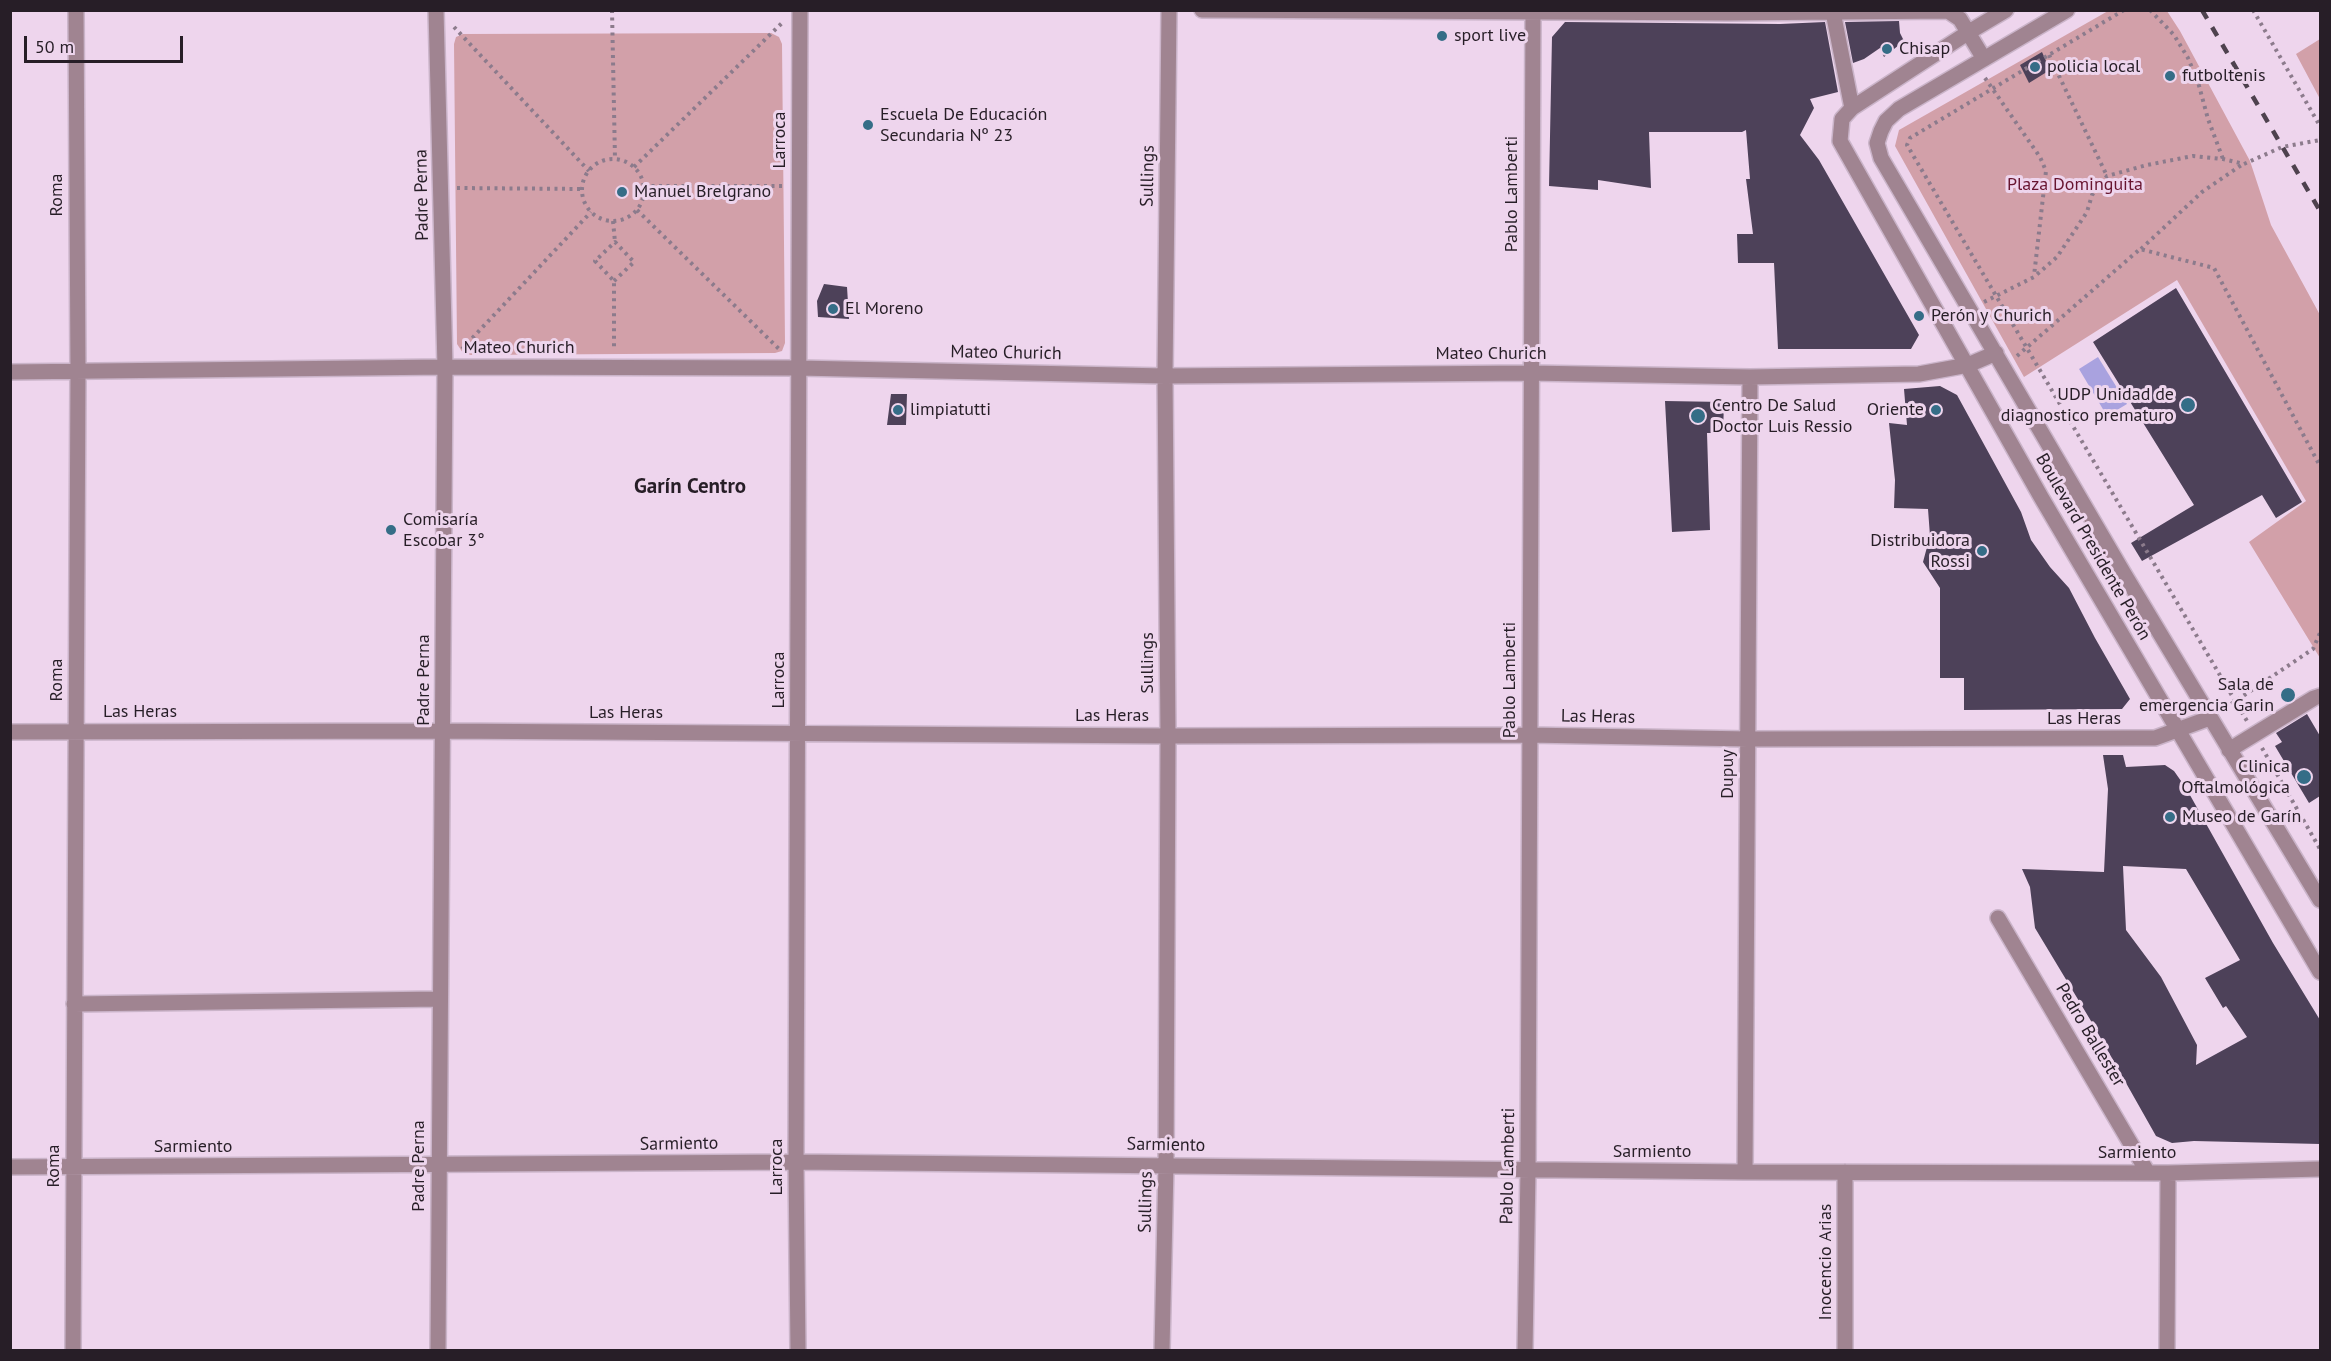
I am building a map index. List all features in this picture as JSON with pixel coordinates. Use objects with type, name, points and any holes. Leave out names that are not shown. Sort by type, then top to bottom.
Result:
[{"type":"street","name":"Roma","points":[[73,1350],[78,373],[76,10]]},
{"type":"street","name":"Larroca","points":[[798,1350],[796,1162],[800,10]]},
{"type":"street","name":"Sullings","points":[[1162,1350],[1166,1164],[1168,736],[1165,376],[1169,10]]},
{"type":"street","points":[[1202,10],[1948,11],[1955,14],[1969,32],[1980,62]]},
{"type":"street","points":[[1833,12],[1852,108],[2007,10]]},
{"type":"street","name":"Boulevard Presidente Perón","points":[[2067,10],[1899,109],[1886,121],[1877,143],[1881,158],[2123,572],[2174,653],[2210,718],[2320,900]]},
{"type":"street","name":"Pablo Lamberti","points":[[1525,1350],[1528,1170],[1533,11]]},
{"type":"street","name":"Padre Perna","points":[[438,1350],[445,367],[441,188],[442,15]]},
{"type":"street","name":"Boulevard Presidente Perón","points":[[1852,108],[1842,119],[1840,141],[1843,148],[2041,497],[2320,972]]},
{"type":"street","name":"Mateo Churich","points":[[10,372],[445,367],[799,368],[1165,376],[1530,373],[1750,377],[1919,374],[1999,359]]},
{"type":"street","name":"Dupuy","points":[[1745,1172],[1750,377]]},
{"type":"street","points":[[2229,750],[2320,696]]},
{"type":"street","name":"Las Heras","points":[[10,732],[443,731],[1168,736],[1529,735],[1748,739],[2155,738],[2210,718]]},
{"type":"street","name":"Pedro Ballester","points":[[1998,918],[2148,1173]]},
{"type":"street","points":[[74,1004],[439,999]]},
{"type":"street","name":"Sarmiento","points":[[10,1167],[796,1162],[1166,1164],[1745,1172],[2168,1173],[2320,1169]]},
{"type":"street","name":"Inocencio Arias","points":[[1845,1172],[1845,1350]]},
{"type":"street","points":[[2166,1350],[2168,1173]]},
{"type":"path","points":[[612,10],[615,159]]},
{"type":"path","points":[[2124,10],[1910,138],[1907,145],[2255,734],[2320,849]]},
{"type":"path","points":[[2150,10],[2174,35],[2188,58],[2223,159]]},
{"type":"path","points":[[2253,10],[2318,117],[2320,126]]},
{"type":"path","points":[[442,15],[589,171]]},
{"type":"path","points":[[634,167],[786,19]]},
{"type":"path","points":[[2049,55],[2107,177]]},
{"type":"path","points":[[1980,62],[1992,89],[2040,157],[2046,171],[2034,277]]},
{"type":"path","points":[[1999,359],[2028,349],[2202,192],[2244,164],[2282,147],[2320,140]]},
{"type":"path","points":[[1970,309],[2034,277],[2063,249],[2086,212],[2092,195],[2107,177],[2147,165],[2193,156],[2244,164]]},
{"type":"path","points":[[615,159],[625,161],[634,167],[641,176],[644,186],[644,197],[637,210],[623,220],[613,221],[603,220],[591,212],[583,198],[582,189],[589,171],[596,164],[615,159]]},
{"type":"path","points":[[644,186],[799,186]]},
{"type":"path","points":[[441,188],[582,189]]},
{"type":"path","points":[[637,210],[799,368]]},
{"type":"path","points":[[445,367],[591,212]]},
{"type":"path","points":[[613,221],[615,242],[634,262],[614,281]]},
{"type":"path","points":[[614,368],[614,281],[595,261],[615,242]]},
{"type":"path","points":[[2140,249],[2214,268],[2320,466]]},
{"type":"path","points":[[2210,718],[2313,649],[2320,633]]},
{"type":"green space","name":"Plaza Dominguita","points":[[2108,11],[2167,11],[2250,161],[2271,225],[2320,315],[2320,658],[2249,542],[2306,501],[2177,280],[2024,377],[1895,146],[1899,130]]},
{"type":"green space","points":[[771,33],[779,37],[782,44],[785,343],[782,351],[775,353],[471,355],[463,353],[457,344],[454,44],[456,37],[463,34]]},
{"type":"green space","points":[[2320,39],[2320,99],[2296,54]]},
{"type":"shaded area","points":[[2098,357],[2127,404],[2107,416],[2079,369]]},
{"type":"building","points":[[1899,21],[1900,33],[1904,41],[1884,57],[1880,48],[1864,59],[1853,63],[1845,22]]},
{"type":"building","points":[[1565,22],[1780,24],[1825,22],[1838,92],[1810,99],[1814,108],[1800,135],[1819,160],[1919,335],[1911,349],[1778,349],[1774,263],[1738,263],[1737,234],[1753,234],[1746,179],[1750,179],[1746,130],[1742,132],[1649,132],[1651,188],[1598,180],[1598,190],[1549,186],[1552,37]]},
{"type":"building","name":"policia local","points":[[2042,52],[2050,70],[2029,83],[2020,65]]},
{"type":"building","name":"El Moreno","points":[[824,284],[847,287],[849,319],[818,317],[817,301]]},
{"type":"building","name":"UDP Unidad de diagnostico prematuro","points":[[2176,288],[2302,502],[2276,518],[2262,495],[2142,561],[2131,543],[2194,505],[2093,342]]},
{"type":"building","points":[[1940,386],[1957,395],[2021,512],[2031,540],[2050,567],[2069,588],[2130,699],[2122,709],[1964,710],[1964,678],[1940,678],[1940,588],[1923,562],[1930,536],[1928,509],[1894,508],[1895,480],[1889,423],[1907,425],[1904,389]]},
{"type":"building","name":"limpiatutti","points":[[891,394],[907,394],[906,425],[887,425]]},
{"type":"building","points":[[1665,401],[1724,402],[1723,433],[1707,433],[1710,530],[1672,532]]},
{"type":"building","points":[[2307,714],[2320,736],[2320,796],[2309,803],[2275,746],[2282,742],[2276,733]]},
{"type":"building","points":[[2103,755],[2123,755],[2126,767],[2165,765],[2174,771],[2186,788],[2273,943],[2320,1020],[2320,1144],[2194,1141],[2172,1143],[2156,1136],[2035,928],[2030,887],[2022,869],[2104,872],[2108,789]],"holes":[[[2123,866],[2186,869],[2240,960],[2205,978],[2223,1008],[2226,1006],[2247,1037],[2196,1065],[2197,1045],[2161,977],[2126,930]]]},
{"type":"railway","points":[[2202,10],[2320,211]]},
{"type":"place","name":"sport live","points":[[1442,36]]},
{"type":"place","name":"Chisap","points":[[1887,49]]},
{"type":"place","name":"policia local","points":[[2035,67]]},
{"type":"place","name":"futboltenis","points":[[2170,76]]},
{"type":"place","name":"Escuela De Educación Secundaria Nº 23","points":[[868,125]]},
{"type":"place","name":"Manuel Brelgrano","points":[[622,192]]},
{"type":"place","name":"El Moreno","points":[[833,309]]},
{"type":"place","name":"Perón y Churich","points":[[1919,316]]},
{"type":"place","name":"UDP Unidad de diagnostico prematuro","points":[[2188,405]]},
{"type":"place","name":"limpiatutti","points":[[898,410]]},
{"type":"place","name":"Oriente","points":[[1936,410]]},
{"type":"place","name":"Centro De Salud Doctor Luis Ressio","points":[[1698,416]]},
{"type":"place","name":"Comisaría Escobar 3°","points":[[391,530]]},
{"type":"place","name":"Distribuidora Rossi","points":[[1982,551]]},
{"type":"place","name":"Sala de emergencia Garin","points":[[2288,695]]},
{"type":"place","name":"Clinica Oftalmológica","points":[[2304,777]]},
{"type":"place","name":"Museo de Garín","points":[[2170,817]]},
{"type":"district","name":"Garín Centro","points":[[690,487]]}]
